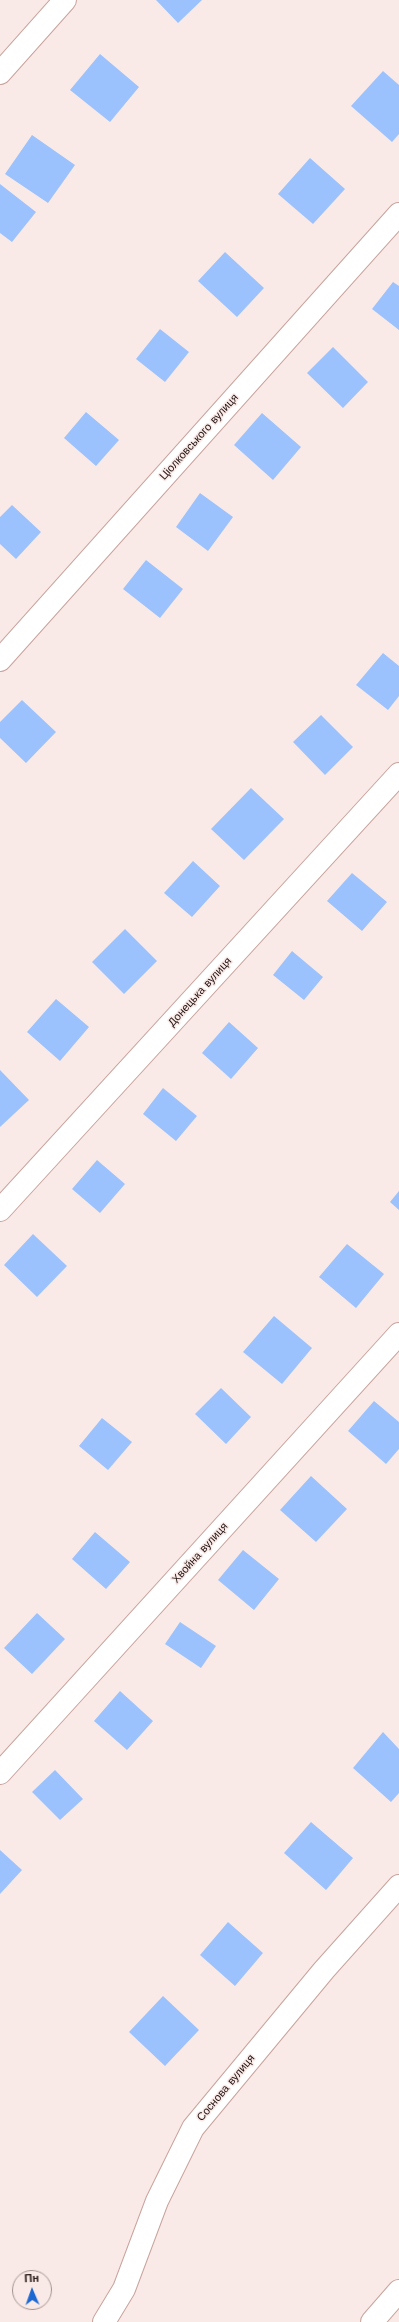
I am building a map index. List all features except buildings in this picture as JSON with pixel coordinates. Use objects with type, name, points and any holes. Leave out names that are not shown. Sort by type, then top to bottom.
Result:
[{"type":"street","points":[[0,73],[65,0]]},
{"type":"street","name":"Ціолковського вулиця","points":[[0,660],[399,214]]},
{"type":"street","name":"Донецька вулиця","points":[[0,1210],[399,774]]},
{"type":"street","name":"Хвойна вулиця","points":[[0,1773],[399,1334]]},
{"type":"street","name":"Соснова вулиця","points":[[104,2322],[124,2289],[157,2201],[193,2128],[324,1970],[399,1886]]},
{"type":"street","points":[[372,2322],[399,2291]]}]
